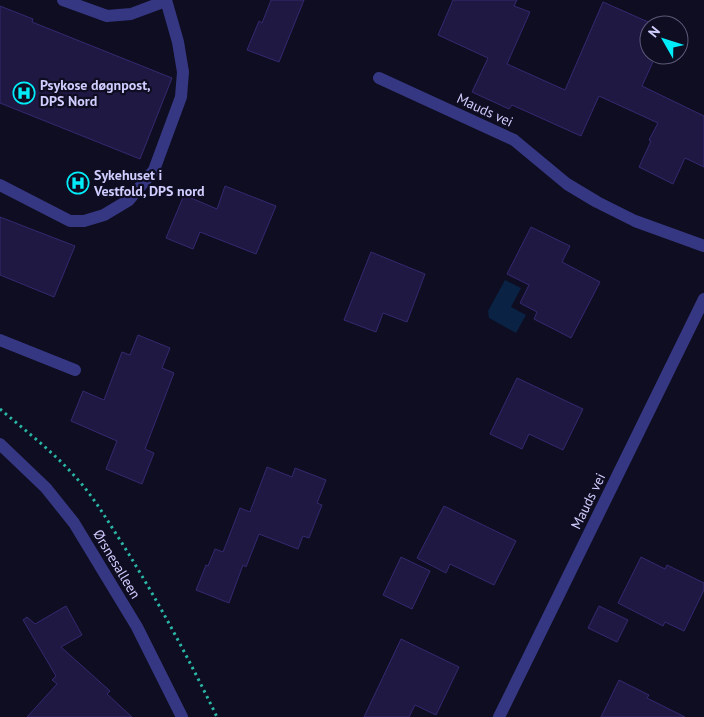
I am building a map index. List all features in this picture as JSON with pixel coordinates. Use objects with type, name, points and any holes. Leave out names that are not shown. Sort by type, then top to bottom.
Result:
[{"type":"street","points":[[0,185],[70,220],[84,221],[104,215],[129,200],[154,170],[181,96],[183,72],[178,42],[166,1],[131,14],[107,16],[64,0]]},
{"type":"street","name":"Mauds vei","points":[[379,78],[514,140],[567,184],[597,202],[635,220],[704,246]]},
{"type":"street","name":"Mauds vei","points":[[499,717],[704,299]]},
{"type":"street","points":[[0,340],[75,370]]},
{"type":"street","name":"Ørsnesalleen","points":[[0,444],[46,488],[74,523],[138,627],[182,717]]},
{"type":"water","points":[[505,280],[521,288],[511,307],[526,315],[516,333],[489,318],[488,311]]},
{"type":"building","points":[[271,0],[304,0],[279,62],[247,50],[259,21],[262,23]]},
{"type":"building","points":[[453,0],[517,0],[514,6],[530,12],[507,64],[565,90],[603,2],[639,18],[639,65],[651,65],[642,86],[704,116],[704,167],[685,158],[673,184],[639,167],[651,141],[649,140],[658,123],[599,96],[581,136],[512,105],[509,109],[472,92],[488,58],[438,35]]},
{"type":"building","points":[[0,6],[33,19],[32,22],[172,78],[140,159],[0,103]]},
{"type":"building","points":[[225,186],[276,206],[256,254],[200,232],[193,249],[166,238],[184,195],[217,209]]},
{"type":"building","points":[[0,217],[75,246],[54,297],[0,275]]},
{"type":"building","points":[[531,227],[570,246],[562,262],[600,282],[571,338],[534,319],[537,312],[520,303],[529,285],[507,274]]},
{"type":"building","points":[[371,252],[425,274],[407,322],[383,313],[376,332],[344,320]]},
{"type":"building","points":[[138,335],[170,348],[162,368],[174,373],[145,449],[154,453],[142,484],[106,469],[117,441],[71,421],[83,391],[104,400],[122,352],[130,355]]},
{"type":"building","points":[[517,378],[583,409],[563,450],[529,434],[522,449],[490,434]]},
{"type":"building","points":[[267,467],[292,477],[295,468],[326,480],[317,503],[322,505],[309,538],[303,536],[298,549],[259,534],[246,567],[243,565],[229,603],[196,590],[215,549],[223,552],[240,508],[250,512]]},
{"type":"building","points":[[444,506],[516,541],[494,585],[450,564],[446,573],[417,558]]},
{"type":"building","points":[[401,557],[430,571],[412,609],[383,595]]},
{"type":"building","points":[[641,557],[665,569],[667,565],[704,583],[704,590],[684,631],[665,622],[663,626],[618,603]]},
{"type":"building","points":[[66,606],[82,635],[61,647],[110,691],[107,694],[132,717],[27,717],[57,684],[52,680],[56,676],[23,620],[27,617],[35,624]]},
{"type":"building","points":[[599,606],[628,620],[617,642],[588,628]]},
{"type":"building","points":[[401,639],[459,667],[436,715],[415,705],[409,717],[364,717]]},
{"type":"building","points":[[619,680],[649,695],[647,698],[685,717],[601,717]]},
{"type":"place","name":"Psykose døgnpost, DPS Nord","points":[[24,93]]},
{"type":"place","name":"Sykehuset i Vestfold, DPS nord","points":[[78,183]]}]
